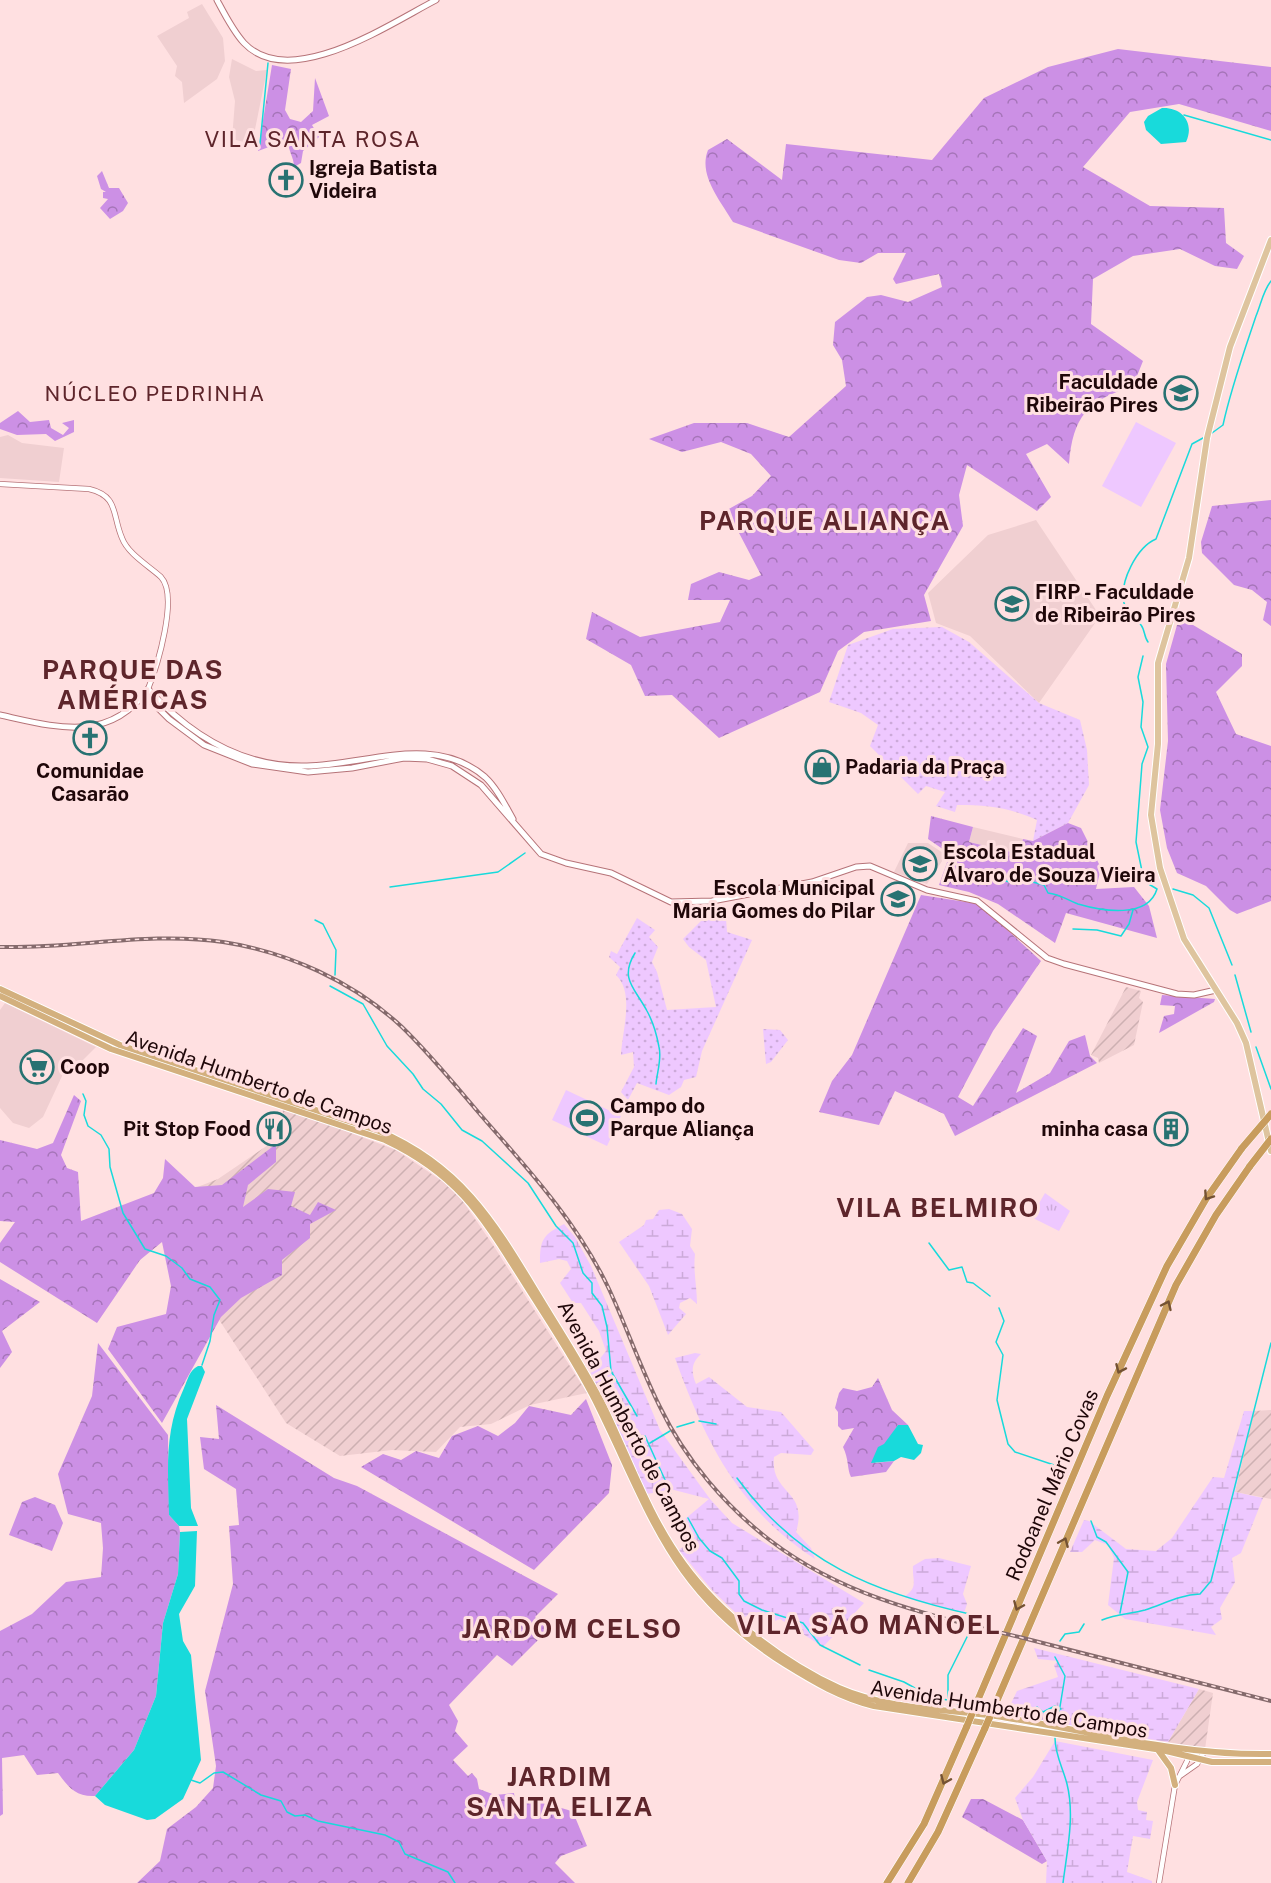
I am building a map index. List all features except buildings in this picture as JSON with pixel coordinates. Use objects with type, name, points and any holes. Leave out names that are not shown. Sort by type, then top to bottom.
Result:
[{"type":"highway","name":"Avenida Humberto de Campos","points":[[2,995],[120,1045],[385,1140],[415,1155],[454,1184],[492,1226],[603,1406],[646,1500],[685,1565],[717,1603],[742,1626],[808,1671],[842,1689],[881,1700],[1189,1752],[1200,1759],[1224,1763],[1271,1762]]},
{"type":"highway","name":"Avenida Humberto de Campos","points":[[2,995],[70,1031],[111,1049],[247,1090]]},
{"type":"highway","name":"Rodoanel Mário Covas","points":[[887,1883],[924,1824],[1107,1396],[1167,1266],[1206,1200],[1242,1148],[1271,1114]]},
{"type":"highway","name":"Rodoanel Mário Covas","points":[[908,1883],[939,1832],[1176,1286],[1216,1215],[1271,1139]]},
{"type":"highway","name":"Avenida Humberto de Campos","points":[[576,1362],[639,1497],[679,1568],[738,1633],[827,1689],[874,1706],[1158,1749],[1271,1754]]},
{"type":"highway","points":[[1158,1749],[1172,1768],[1175,1785]]},
{"type":"main road","points":[[217,0],[231,26],[249,47],[262,54],[292,60],[327,55],[436,0]]},
{"type":"main road","points":[[1271,240],[1230,347],[1207,438],[1189,558],[1158,663],[1158,744],[1152,796],[1152,834],[1168,896],[1184,939],[1237,1023],[1248,1051],[1271,1150]]},
{"type":"main road","points":[[0,715],[76,729],[96,725],[120,715],[146,691],[169,719],[197,741],[213,750],[252,764],[308,772],[352,768],[404,758],[427,759],[452,766],[481,785],[541,854],[566,863],[611,873],[676,903],[712,901],[781,889],[833,877],[856,867],[870,866],[927,890],[977,901],[1004,920],[1047,958],[1177,994],[1194,995],[1216,990]]},
{"type":"street","points":[[0,484],[99,491],[106,495],[112,504],[122,539],[161,578],[166,588],[166,615],[160,654],[146,691]]},
{"type":"street","points":[[1159,1883],[1175,1785],[1189,1752]]},
{"type":"street","points":[[1180,1776],[1200,1759],[1204,1752]]},
{"type":"shaded area","points":[[202,4],[223,38],[225,61],[217,79],[184,103],[182,82],[175,76],[177,66],[157,36],[189,18],[187,12]]},
{"type":"shaded area","points":[[232,59],[256,71],[267,70],[252,144],[232,139],[235,101],[229,77]]},
{"type":"shaded area","points":[[8,435],[22,443],[64,448],[59,482],[0,478],[0,437]]},
{"type":"shaded area","name":"FIRP - Faculdade de Ribeirão Pires","points":[[1036,520],[1100,616],[1039,703],[970,636],[936,623],[928,593],[988,535]]},
{"type":"shaded area","points":[[973,827],[1023,839],[1021,847],[1011,852],[969,842]]},
{"type":"shaded area","name":"Escola Estadual Álvaro de Souza Vieira","points":[[908,843],[928,843],[946,855],[927,884],[894,872]]},
{"type":"shaded area","name":"Escola Municipal Maria Gomes do Pilar","points":[[897,884],[910,890],[901,912],[886,905]]},
{"type":"shaded area","points":[[1126,987],[1141,991],[1139,998],[1143,1002],[1134,1045],[1099,1063],[1098,1058],[1091,1055]]},
{"type":"shaded area","name":"Coop","points":[[5,1003],[96,1047],[79,1064],[63,1074],[43,1117],[29,1128],[13,1123],[0,1108],[0,1010]]},
{"type":"shaded area","points":[[282,1107],[396,1150],[442,1181],[462,1200],[495,1248],[587,1393],[530,1405],[491,1424],[460,1427],[436,1452],[392,1450],[340,1456],[286,1423],[174,1250],[182,1193],[218,1179],[274,1141],[286,1130]]},
{"type":"shaded area","points":[[1271,1410],[1271,1499],[1235,1492],[1254,1411]]},
{"type":"shaded area","points":[[1199,1689],[1213,1693],[1205,1749],[1168,1742]]},
{"type":"green space","points":[[1118,49],[1271,67],[1271,131],[1179,104],[1130,112],[1083,167],[1150,206],[1224,208],[1226,243],[1244,256],[1237,269],[1215,266],[1180,249],[1133,256],[1093,279],[1091,324],[1143,361],[1133,386],[1104,398],[1085,413],[1074,434],[1069,464],[1047,444],[1026,454],[1051,497],[1037,511],[967,465],[959,495],[963,526],[924,595],[931,621],[864,632],[838,651],[820,692],[719,738],[672,695],[645,696],[631,665],[586,639],[592,612],[640,637],[720,622],[730,600],[688,600],[691,584],[719,572],[749,580],[761,575],[727,510],[752,496],[771,476],[751,454],[721,442],[682,452],[649,439],[694,423],[747,423],[789,437],[846,386],[842,360],[833,345],[835,322],[867,297],[881,295],[908,302],[942,287],[939,274],[896,284],[893,279],[906,253],[878,253],[861,263],[839,260],[733,222],[708,178],[706,159],[708,150],[727,139],[782,180],[786,144],[932,160],[984,98],[1048,67]]},
{"type":"green space","points":[[272,65],[291,69],[285,110],[290,119],[301,122],[313,111],[315,78],[329,116],[312,125],[319,137],[303,151],[301,163],[294,167],[288,140],[258,151]]},
{"type":"green space","points":[[102,171],[109,188],[119,188],[128,203],[123,211],[110,219],[100,208],[108,199],[103,198],[103,192],[106,192],[101,189],[97,176]]},
{"type":"green space","points":[[18,411],[30,422],[49,420],[51,428],[63,435],[69,428],[62,423],[74,420],[74,432],[55,441],[46,434],[17,435],[0,429],[0,423]]},
{"type":"green space","points":[[1136,422],[1176,443],[1141,507],[1102,486]]},
{"type":"green space","points":[[1271,500],[1271,626],[1263,620],[1267,602],[1252,590],[1234,585],[1202,553],[1201,542],[1212,506]]},
{"type":"green space","points":[[1188,622],[1242,654],[1242,666],[1216,692],[1236,734],[1271,746],[1271,901],[1237,914],[1206,886],[1177,873],[1167,848],[1160,810],[1168,741],[1166,664],[1177,625]]},
{"type":"green space","points":[[942,627],[969,642],[1039,703],[1080,720],[1087,750],[1089,785],[1068,823],[1033,841],[1037,820],[1026,816],[988,806],[957,805],[955,812],[936,806],[945,792],[926,786],[918,794],[870,746],[878,725],[861,713],[829,702],[848,645],[893,629]]},
{"type":"green space","points":[[931,816],[973,827],[969,842],[1011,852],[1013,845],[1021,847],[1023,839],[1033,841],[1068,823],[1081,828],[1101,868],[1096,889],[1134,887],[1149,906],[1157,938],[1066,913],[1055,943],[998,904],[969,892],[939,885],[950,854],[928,839]]},
{"type":"green space","points":[[921,895],[979,904],[1041,961],[993,1031],[958,1097],[973,1106],[1023,1028],[1037,1036],[1016,1093],[1050,1073],[1069,1041],[1085,1035],[1090,1056],[1097,1063],[955,1136],[944,1114],[895,1091],[879,1125],[819,1112],[832,1081],[852,1055]]},
{"type":"green space","points":[[725,905],[727,932],[752,940],[702,1051],[696,1077],[684,1080],[681,1087],[669,1095],[637,1083],[628,1100],[621,1092],[634,1067],[633,1052],[621,1055],[626,1002],[622,983],[616,975],[620,967],[609,957],[611,951],[617,954],[637,918],[655,930],[649,937],[658,947],[652,962],[667,1010],[716,1007],[706,960],[689,947],[683,939],[711,911]]},
{"type":"green space","points":[[1162,995],[1215,999],[1214,1002],[1159,1033],[1164,1016],[1174,1014],[1175,1006],[1160,1005]]},
{"type":"green space","points":[[763,1029],[780,1030],[788,1040],[771,1062],[766,1064]]},
{"type":"green space","name":"Campo do Parque Aliança","points":[[566,1090],[621,1116],[607,1146],[552,1120]]},
{"type":"green space","points":[[74,1095],[81,1101],[61,1155],[67,1168],[78,1172],[81,1221],[154,1193],[163,1178],[165,1159],[195,1187],[222,1185],[276,1144],[276,1162],[248,1185],[243,1207],[268,1189],[295,1192],[291,1206],[310,1215],[318,1202],[336,1210],[310,1224],[310,1238],[282,1260],[282,1275],[241,1298],[221,1317],[162,1423],[108,1349],[117,1327],[166,1314],[171,1286],[162,1242],[140,1260],[97,1323],[0,1262],[0,1243],[15,1222],[0,1221],[0,1140],[37,1149],[53,1143]]},
{"type":"green space","points":[[1045,1193],[1070,1211],[1059,1231],[1031,1217]]},
{"type":"green space","points":[[669,1209],[682,1214],[692,1229],[690,1246],[695,1254],[697,1304],[690,1298],[680,1303],[679,1308],[686,1314],[668,1335],[649,1286],[619,1242],[644,1225],[646,1220],[653,1219],[659,1210]]},
{"type":"green space","points":[[564,1224],[575,1237],[591,1266],[660,1430],[710,1499],[732,1523],[864,1603],[823,1647],[780,1619],[772,1622],[762,1616],[754,1619],[748,1615],[742,1619],[712,1590],[679,1550],[695,1537],[685,1519],[709,1499],[674,1490],[646,1494],[590,1371],[606,1351],[599,1331],[581,1303],[573,1303],[560,1283],[571,1269],[567,1261],[559,1259],[540,1263],[544,1239],[551,1231]]},
{"type":"green space","points":[[0,1279],[40,1302],[2,1331],[12,1352],[0,1368]]},
{"type":"green space","points":[[98,1343],[168,1435],[169,1515],[179,1526],[180,1532],[178,1574],[163,1623],[156,1696],[134,1750],[95,1796],[83,1795],[73,1790],[58,1773],[37,1775],[24,1755],[2,1758],[3,1814],[0,1816],[0,1631],[32,1614],[66,1582],[101,1577],[103,1548],[101,1523],[68,1514],[58,1474],[92,1396]]},
{"type":"green space","points":[[695,1353],[701,1354],[693,1368],[696,1384],[709,1377],[747,1407],[781,1412],[814,1450],[811,1455],[781,1453],[774,1457],[774,1469],[797,1507],[799,1518],[796,1532],[811,1548],[815,1559],[765,1518],[727,1471],[699,1417],[675,1358]]},
{"type":"green space","points":[[878,1378],[892,1410],[908,1425],[898,1425],[875,1463],[894,1461],[886,1472],[851,1477],[843,1447],[854,1428],[842,1430],[838,1426],[838,1412],[835,1408],[839,1393],[843,1388],[857,1391],[872,1387]]},
{"type":"green space","points":[[586,1399],[612,1465],[609,1493],[534,1570],[361,1467],[383,1454],[401,1460],[416,1451],[439,1458],[452,1436],[478,1426],[498,1436],[515,1423],[529,1406],[571,1415]]},
{"type":"green space","points":[[216,1405],[334,1478],[357,1486],[558,1594],[535,1617],[548,1630],[512,1666],[497,1655],[449,1705],[458,1721],[455,1731],[468,1746],[453,1760],[468,1776],[472,1773],[477,1779],[479,1789],[495,1795],[514,1793],[515,1800],[534,1797],[543,1803],[573,1812],[587,1846],[561,1856],[555,1863],[575,1883],[137,1883],[160,1861],[167,1829],[196,1807],[213,1788],[216,1766],[205,1691],[233,1584],[229,1526],[239,1525],[236,1489],[204,1469],[200,1437],[219,1439]]},
{"type":"green space","points":[[1244,1411],[1253,1411],[1235,1492],[1263,1498],[1241,1553],[1232,1558],[1235,1582],[1220,1608],[1222,1619],[1211,1627],[1216,1635],[1125,1619],[1108,1605],[1114,1558],[1108,1545],[1095,1540],[1082,1552],[1070,1552],[1084,1520],[1089,1521],[1126,1549],[1156,1551],[1172,1538],[1213,1477],[1224,1478]]},
{"type":"green space","points":[[35,1497],[55,1505],[63,1523],[52,1551],[9,1535],[22,1502]]},
{"type":"green space","points":[[939,1558],[971,1566],[963,1594],[967,1604],[964,1613],[904,1597],[913,1587],[913,1566],[925,1559]]},
{"type":"green space","points":[[1034,1648],[1199,1689],[1168,1742],[1005,1716],[1017,1691],[1058,1677],[1054,1665],[1058,1661],[1038,1659]]},
{"type":"green space","points":[[1055,1741],[1153,1760],[1137,1802],[1138,1810],[1147,1812],[1146,1820],[1153,1821],[1150,1839],[1133,1836],[1127,1872],[1152,1881],[1152,1883],[1046,1883],[1047,1861],[1023,1820],[1015,1798],[1033,1777]]},
{"type":"green space","points":[[971,1799],[983,1799],[1023,1820],[1047,1861],[1042,1864],[962,1817]]},
{"type":"water","points":[[1162,108],[1175,110],[1185,118],[1189,129],[1186,142],[1161,144],[1146,130],[1144,122],[1148,116]]},
{"type":"water","points":[[198,1366],[202,1366],[205,1372],[187,1419],[191,1508],[198,1526],[179,1526],[169,1515],[170,1435],[188,1378]]},
{"type":"water","points":[[898,1425],[908,1425],[918,1444],[923,1445],[921,1453],[914,1460],[901,1457],[894,1461],[871,1463],[878,1447],[884,1444]]},
{"type":"water","points":[[197,1531],[195,1586],[179,1614],[183,1641],[191,1655],[201,1760],[183,1799],[155,1819],[147,1820],[105,1805],[95,1796],[134,1750],[156,1696],[163,1623],[178,1574],[180,1532]]},
{"type":"waterway","points":[[260,144],[268,63]]},
{"type":"waterway","points":[[1184,115],[1271,140]]},
{"type":"waterway","points":[[1212,433],[1223,425],[1247,343],[1264,293],[1271,281]]},
{"type":"waterway","points":[[1148,642],[1139,622],[1125,606],[1124,585],[1136,557],[1142,549],[1156,539],[1192,444],[1203,438]]},
{"type":"waterway","points":[[971,871],[1013,883],[1029,881],[1044,885],[1048,893],[1099,909],[1134,909],[1152,899],[1157,889],[1147,883],[1143,876],[1136,842],[1142,764],[1148,747],[1141,727],[1143,702],[1138,677],[1143,656]]},
{"type":"waterway","points":[[390,887],[498,872],[525,853]]},
{"type":"waterway","points":[[1173,889],[1193,895],[1209,908],[1232,965]]},
{"type":"waterway","points":[[1073,929],[1097,930],[1121,936],[1129,924],[1133,910]]},
{"type":"waterway","points":[[315,920],[323,924],[336,950],[335,975]]},
{"type":"waterway","points":[[635,953],[630,962],[629,977],[630,983],[649,1015],[657,1038],[660,1056],[656,1084]]},
{"type":"waterway","points":[[1235,975],[1251,1032]]},
{"type":"waterway","points":[[330,986],[363,1004],[387,1046],[413,1074],[423,1089],[441,1104],[462,1130],[482,1141],[528,1183],[556,1226],[573,1243],[583,1273],[592,1283],[592,1293],[602,1306],[607,1327],[611,1371],[637,1416]]},
{"type":"waterway","points":[[1256,1047],[1271,1089]]},
{"type":"waterway","points":[[83,1094],[86,1101],[84,1115],[88,1126],[101,1135],[109,1149],[110,1167],[123,1213],[145,1249],[166,1256],[182,1268],[190,1279],[210,1287],[220,1300],[202,1365]]},
{"type":"waterway","points":[[929,1243],[949,1270],[962,1267],[967,1282],[973,1283],[990,1296]]},
{"type":"waterway","points":[[999,1308],[1004,1321],[996,1342],[1003,1355],[997,1400],[1008,1444],[1015,1452],[1057,1466]]},
{"type":"waterway","points":[[1102,1620],[1145,1610],[1185,1596],[1200,1594],[1211,1581],[1271,1343]]},
{"type":"waterway","points":[[699,1421],[716,1424]]},
{"type":"waterway","points":[[677,1427],[694,1422]]},
{"type":"waterway","points":[[650,1443],[670,1431]]},
{"type":"waterway","points":[[645,1436],[671,1493]]},
{"type":"waterway","points":[[737,1478],[786,1532],[813,1553],[841,1570],[903,1596],[974,1615]]},
{"type":"waterway","points":[[688,1518],[699,1538],[710,1551],[722,1558],[739,1581],[739,1594],[744,1601],[762,1610],[803,1623],[820,1645],[860,1665]]},
{"type":"waterway","points":[[1091,1521],[1097,1537],[1106,1542],[1128,1572],[1120,1613]]},
{"type":"waterway","points":[[1060,1641],[1065,1634],[1079,1632],[1084,1624]]},
{"type":"waterway","points":[[948,1698],[948,1675],[969,1633]]},
{"type":"waterway","points":[[1055,1657],[1065,1676],[1057,1725]]},
{"type":"waterway","points":[[869,1670],[904,1682],[931,1697],[953,1701],[967,1710]]},
{"type":"waterway","points":[[1001,1714],[1024,1706],[1033,1711],[1037,1707],[1043,1712],[1055,1706],[1061,1709]]},
{"type":"waterway","points":[[1055,1738],[1067,1784],[1070,1808],[1070,1834],[1063,1883]]},
{"type":"waterway","points":[[191,1780],[200,1783],[214,1773],[223,1772],[261,1795],[281,1801],[287,1812],[295,1816],[305,1815],[318,1821],[385,1835],[399,1842],[405,1854],[448,1872],[455,1883]]},
{"type":"railway","points":[[0,947],[56,946],[167,938],[223,942],[296,961],[363,996],[402,1027],[437,1064],[525,1166],[571,1225],[585,1245],[609,1289],[653,1393],[670,1426],[708,1481],[754,1528],[801,1561],[831,1578],[895,1604],[1271,1701]]},
{"type":"place","name":"Igreja Batista Videira","points":[[286,180]]},
{"type":"place","name":"Faculdade Ribeirão Pires","points":[[1181,393]]},
{"type":"place","name":"FIRP - Faculdade de Ribeirão Pires","points":[[1012,604]]},
{"type":"place","name":"Comunidae Casarão","points":[[90,738]]},
{"type":"place","name":"Padaria da Praça","points":[[822,767]]},
{"type":"place","name":"Escola Estadual Álvaro de Souza Vieira","points":[[920,864]]},
{"type":"place","name":"Escola Municipal Maria Gomes do Pilar","points":[[898,899]]},
{"type":"place","name":"Coop","points":[[37,1067]]},
{"type":"place","name":"Campo do Parque Aliança","points":[[587,1118]]},
{"type":"place","name":"Pit Stop Food","points":[[274,1129]]},
{"type":"place","name":"minha casa","points":[[1171,1129]]},
{"type":"district","name":"VILA SANTA ROSA","points":[[313,139]]},
{"type":"district","name":"NÚCLEO PEDRINHA","points":[[155,394]]},
{"type":"district","name":"PARQUE ALIANÇA","points":[[825,521]]},
{"type":"district","name":"PARQUE DAS AMÉRICAS","points":[[133,685]]},
{"type":"district","name":"VILA BELMIRO","points":[[938,1208]]},
{"type":"district","name":"VILA SÃO MANOEL","points":[[869,1625]]},
{"type":"district","name":"JARDOM CELSO","points":[[572,1629]]},
{"type":"district","name":"JARDIM SANTA ELIZA","points":[[560,1792]]}]
